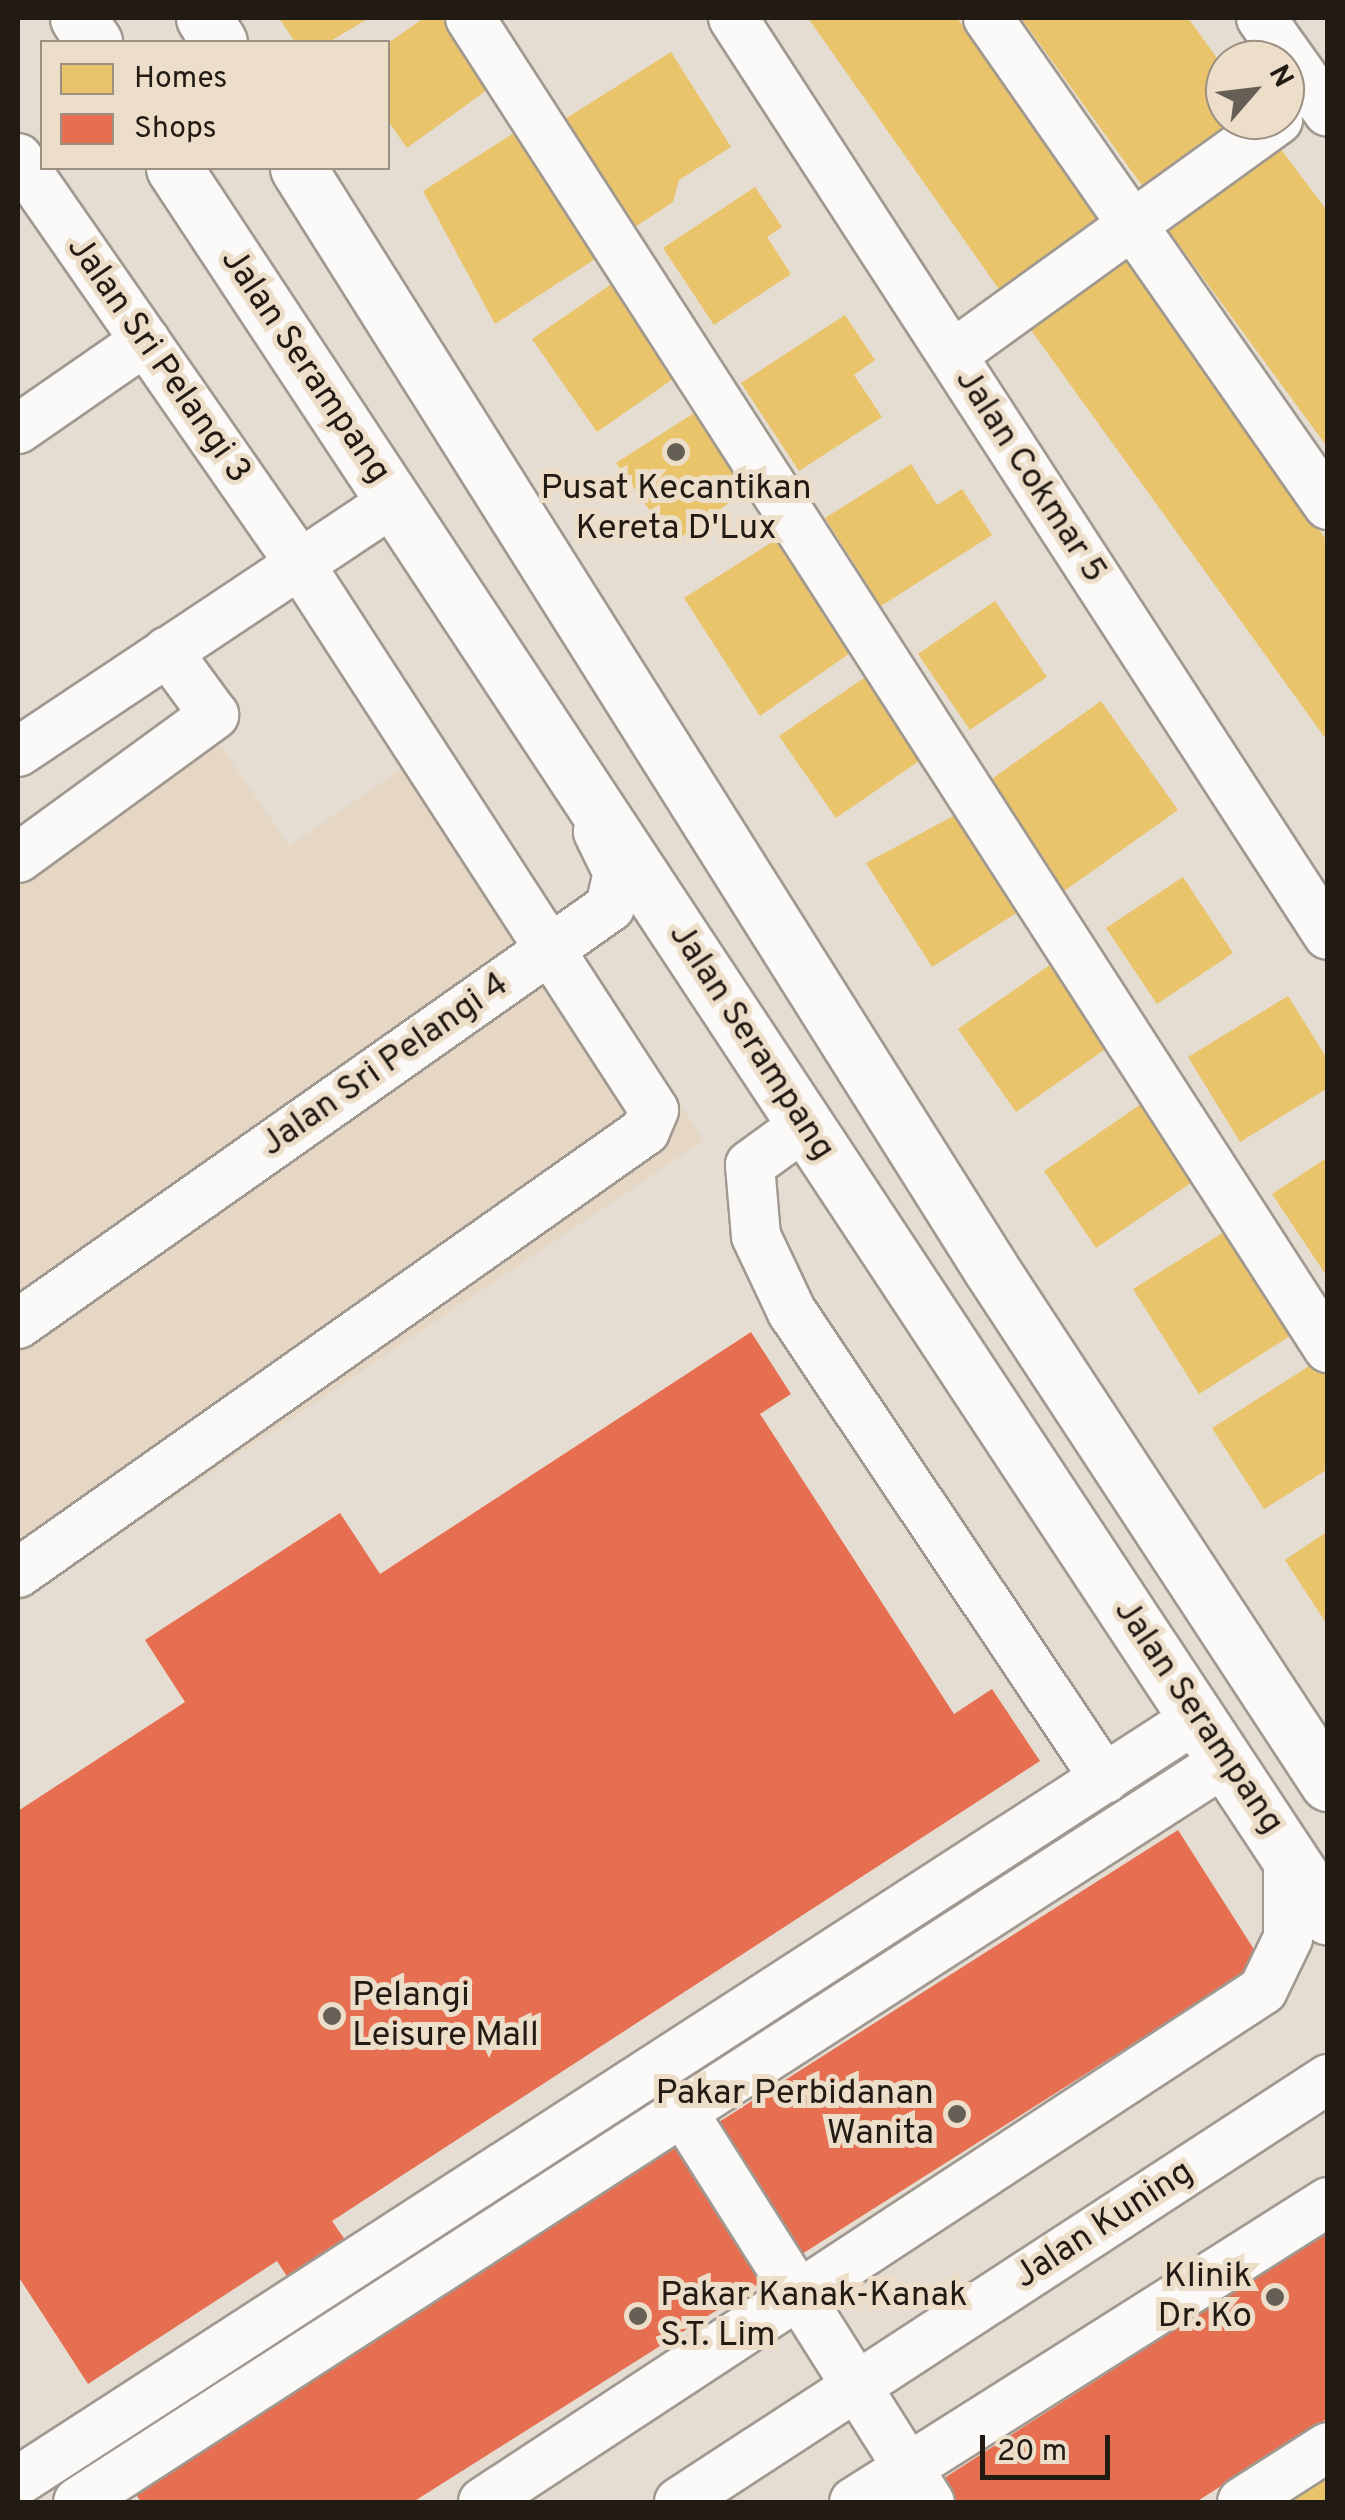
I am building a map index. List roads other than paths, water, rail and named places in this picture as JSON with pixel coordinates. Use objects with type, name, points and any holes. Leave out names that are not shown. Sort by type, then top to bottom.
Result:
[{"type":"main road","points":[[78,18],[93,40]]},
{"type":"main road","points":[[204,18],[219,40]]},
{"type":"main road","name":"Jalan Serampang","points":[[175,170],[1328,1916]]},
{"type":"main road","name":"Jalan Serampang","points":[[299,170],[1002,1285],[1328,1783]]},
{"type":"street","points":[[470,18],[1328,1348]]},
{"type":"street","name":"Jalan Cokmar 5","points":[[733,18],[952,355],[1311,871],[1328,934]]},
{"type":"street","points":[[988,18],[1328,505]]},
{"type":"street","points":[[952,355],[1306,105],[1261,18]]},
{"type":"street","name":"Jalan Sri Pelangi 3","points":[[18,158],[299,563],[649,1095],[645,1131],[18,1573]]},
{"type":"street","points":[[18,429],[145,341]]},
{"type":"street","points":[[18,752],[396,500]]},
{"type":"street","points":[[18,858],[214,714],[167,652]]},
{"type":"street","name":"Jalan Sri Pelangi 4","points":[[18,1324],[552,948],[618,896],[618,873],[558,748]]},
{"type":"street","points":[[805,1124],[750,1165],[756,1236],[792,1312],[1106,1780]]},
{"type":"street","points":[[18,2482],[1106,1780],[1212,1740]]},
{"type":"street","points":[[78,2502],[683,2112],[1212,1740]]},
{"type":"street","points":[[483,2502],[1263,1990],[1288,1938],[1288,1853]]},
{"type":"street","name":"Jalan Kuning","points":[[678,2502],[1328,2079]]},
{"type":"street","points":[[683,2112],[919,2485]]},
{"type":"street","points":[[854,2502],[919,2485],[1328,2202]]},
{"type":"street","points":[[1242,2502],[1328,2446]]},
{"type":"place","name":"Pusat Kecantikan Kereta D'Lux","points":[[676,452]]},
{"type":"place","name":"Pelangi Leisure Mall","points":[[332,2016]]},
{"type":"place","name":"Pakar Perbidanan Wanita","points":[[957,2114]]},
{"type":"place","name":"Klinik Dr. Ko","points":[[1275,2297]]},
{"type":"place","name":"Pakar Kanak-Kanak S.T. Lim","points":[[638,2316]]}]
